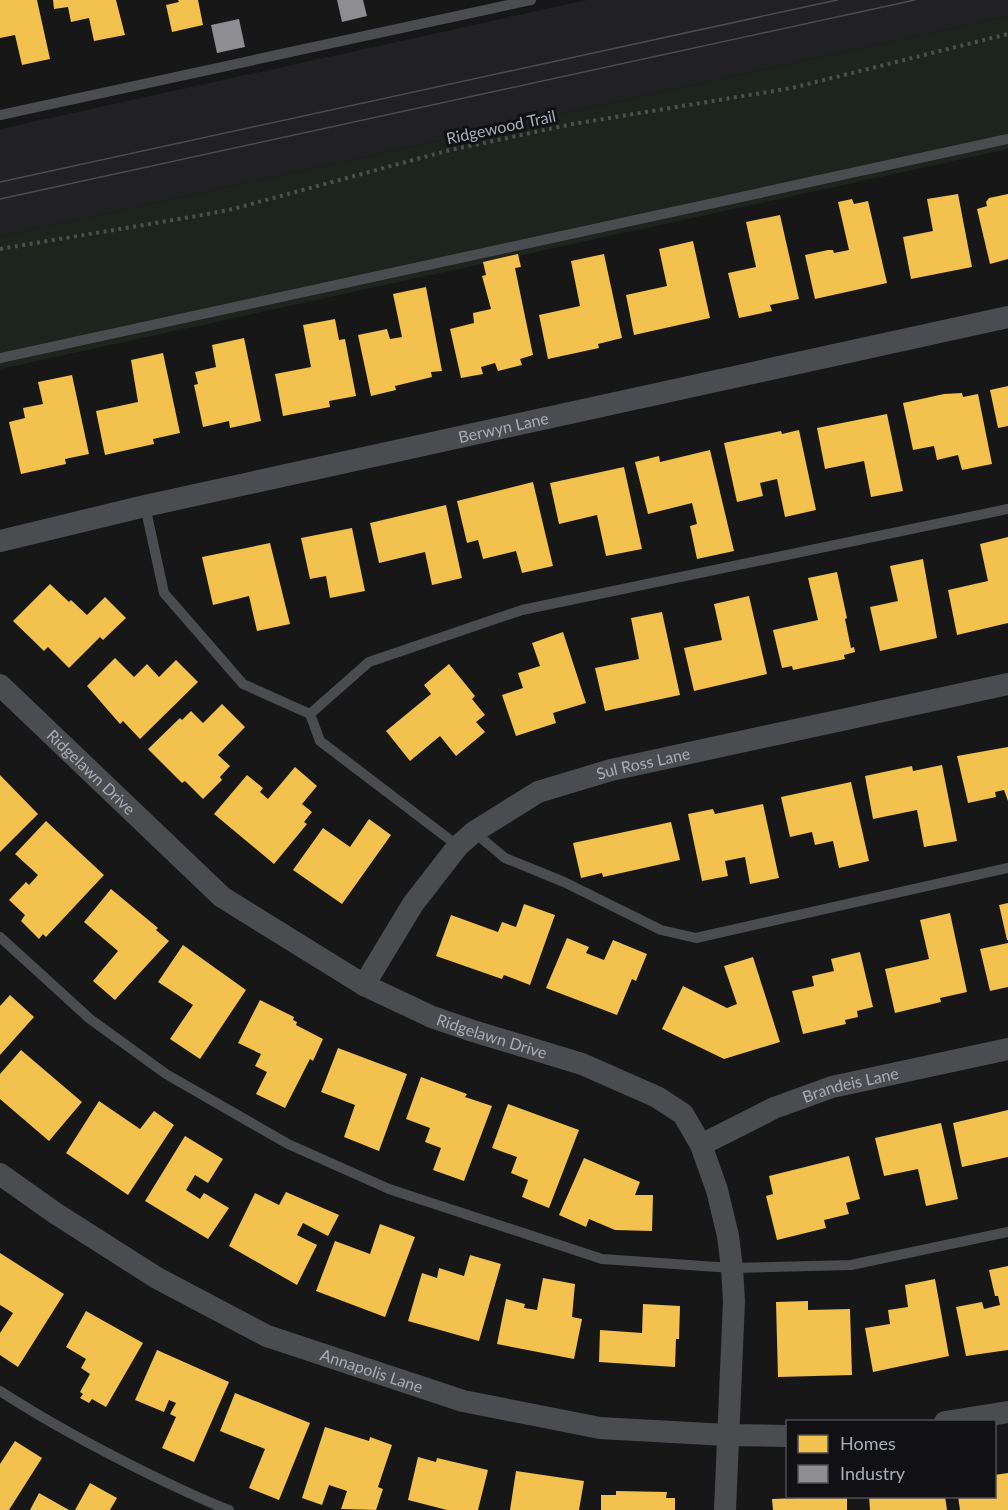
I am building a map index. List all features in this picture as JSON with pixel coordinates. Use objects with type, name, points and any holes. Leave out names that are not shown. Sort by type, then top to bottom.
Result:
[{"type":"street","name":"Berwyn Lane","points":[[0,541],[145,506],[1008,317]]},
{"type":"street","name":"Sul Ross Lane","points":[[364,985],[413,904],[466,839],[538,792],[611,770],[1008,684]]},
{"type":"street","name":"Ridgelawn Drive","points":[[0,686],[222,897],[364,985],[432,1017],[582,1064],[657,1097],[683,1114],[701,1145],[717,1190],[728,1236],[732,1268],[734,1301],[725,1510]]},
{"type":"street","name":"Brandeis Lane","points":[[701,1145],[774,1108],[832,1087],[1008,1049]]},
{"type":"street","name":"Annapolis Lane","points":[[0,1174],[55,1213],[158,1278],[267,1336],[463,1401],[600,1428],[786,1436]]},
{"type":"street","points":[[958,1420],[1008,1412]]},
{"type":"lane","points":[[0,115],[531,0]]},
{"type":"lane","points":[[0,358],[1008,139]]},
{"type":"lane","points":[[145,506],[164,593],[243,684],[310,714],[320,741],[466,839],[564,882],[661,930],[696,938],[1008,868]]},
{"type":"lane","points":[[310,714],[369,662],[522,610],[1008,509]]},
{"type":"lane","points":[[0,937],[90,1019],[166,1074],[288,1143],[389,1189],[602,1259],[732,1268],[851,1265],[1008,1232]]},
{"type":"lane","points":[[0,1391],[32,1412],[126,1462],[229,1510]]},
{"type":"path","name":"Ridgewood Trail","points":[[0,249],[233,209],[446,151],[573,124],[792,88],[1008,34]]},
{"type":"shaded area","points":[[587,0],[1008,0],[1008,16],[0,237],[0,129]]},
{"type":"shaded area","points":[[1008,16],[1008,149],[0,369],[0,237]]},
{"type":"building: Homes","points":[[0,0],[37,0],[50,59],[22,65],[15,35],[0,38]]},
{"type":"building: Homes","points":[[53,0],[116,0],[125,35],[94,41],[89,18],[71,22],[68,7],[54,9]]},
{"type":"building: Homes","points":[[178,0],[198,0],[203,25],[172,32],[166,5],[179,2]]},
{"type":"building: Homes","points":[[958,194],[972,267],[911,279],[903,237],[933,231],[927,199]]},
{"type":"building: Homes","points":[[1008,194],[1008,259],[990,264],[977,209],[987,206],[986,202],[989,198]]},
{"type":"building: Homes","points":[[852,199],[854,204],[868,201],[887,283],[815,299],[805,255],[828,250],[833,250],[834,253],[849,250],[838,202]]},
{"type":"building: Homes","points":[[780,215],[799,299],[770,305],[772,311],[739,318],[728,273],[756,267],[746,222]]},
{"type":"building: Homes","points":[[693,241],[710,318],[634,335],[626,295],[667,286],[659,249]]},
{"type":"building: Homes","points":[[518,254],[521,267],[515,268],[533,355],[520,359],[522,365],[498,371],[495,363],[481,367],[483,374],[461,378],[450,329],[474,323],[473,313],[491,309],[482,276],[486,275],[483,262]]},
{"type":"building: Homes","points":[[604,254],[622,338],[598,344],[599,348],[548,359],[539,315],[580,306],[571,261]]},
{"type":"building: Homes","points":[[426,287],[442,371],[431,372],[432,377],[395,386],[396,390],[371,396],[358,335],[387,329],[390,339],[402,337],[393,294]]},
{"type":"building: Homes","points":[[335,319],[339,340],[345,339],[356,396],[329,401],[330,407],[283,416],[275,374],[311,367],[303,325]]},
{"type":"building: Homes","points":[[244,338],[261,421],[230,428],[229,421],[203,427],[194,385],[198,384],[195,372],[216,367],[212,345]]},
{"type":"building: Homes","points":[[163,353],[180,433],[153,439],[154,444],[105,455],[96,411],[138,402],[131,360]]},
{"type":"building: Homes","points":[[72,375],[89,454],[65,459],[66,464],[21,474],[9,422],[25,418],[23,408],[43,404],[38,382]]},
{"type":"building: Homes","points":[[1008,386],[1008,426],[998,428],[990,390]]},
{"type":"building: Homes","points":[[962,393],[963,397],[978,394],[992,464],[962,470],[958,455],[937,460],[934,446],[913,450],[903,403],[944,394]]},
{"type":"building: Homes","points":[[887,414],[903,491],[871,497],[864,461],[825,469],[817,428]]},
{"type":"building: Homes","points":[[799,430],[816,510],[785,517],[777,479],[760,483],[763,496],[737,502],[724,443],[781,431],[782,434]]},
{"type":"building: Homes","points":[[710,450],[734,551],[697,559],[690,526],[697,524],[692,503],[648,514],[635,462],[659,456],[660,462]]},
{"type":"building: Homes","points":[[624,467],[642,549],[606,556],[597,515],[559,524],[550,483]]},
{"type":"building: Homes","points":[[533,482],[553,566],[522,573],[516,551],[483,559],[478,540],[467,543],[457,501]]},
{"type":"building: Homes","points":[[446,505],[462,578],[432,585],[425,552],[379,563],[370,523]]},
{"type":"building: Homes","points":[[352,528],[365,591],[330,598],[326,576],[310,579],[301,538]]},
{"type":"building: Homes","points":[[1008,537],[1008,623],[957,635],[948,590],[988,581],[980,544]]},
{"type":"building: Homes","points":[[270,543],[290,624],[257,631],[249,596],[213,605],[202,557]]},
{"type":"building: Homes","points":[[923,559],[937,638],[880,651],[870,607],[898,601],[890,566]]},
{"type":"building: Homes","points":[[837,572],[851,648],[854,647],[855,652],[844,655],[845,659],[793,670],[792,666],[782,668],[773,630],[818,620],[808,578]]},
{"type":"building: Homes","points":[[50,584],[87,615],[105,597],[126,618],[103,640],[100,637],[69,668],[48,647],[44,651],[13,621]]},
{"type":"building: Homes","points":[[749,596],[767,674],[694,691],[684,648],[722,640],[714,604]]},
{"type":"building: Homes","points":[[662,612],[680,695],[605,711],[595,668],[639,659],[631,618]]},
{"type":"building: Homes","points":[[563,632],[586,703],[553,713],[556,723],[516,736],[502,695],[523,688],[518,673],[540,666],[532,643]]},
{"type":"building: Homes","points":[[115,658],[134,677],[147,664],[159,677],[176,660],[198,682],[140,739],[123,721],[120,724],[87,686]]},
{"type":"building: Homes","points":[[449,664],[475,696],[472,699],[485,715],[476,722],[485,732],[456,756],[440,736],[410,761],[386,731],[431,694],[424,685]]},
{"type":"building: Homes","points":[[222,704],[245,727],[218,755],[230,766],[220,777],[222,780],[203,799],[185,781],[182,783],[148,749],[180,718],[182,720],[191,711],[203,723]]},
{"type":"building: Homes","points":[[1008,747],[1008,801],[1004,790],[995,792],[996,797],[968,803],[957,756]]},
{"type":"building: Homes","points":[[942,765],[957,841],[924,847],[917,810],[873,819],[865,776],[912,766],[913,771]]},
{"type":"building: Homes","points":[[295,767],[317,786],[302,804],[312,812],[304,822],[307,824],[274,864],[214,814],[247,775],[263,788],[260,792],[268,799]]},
{"type":"building: Homes","points":[[0,775],[38,814],[0,852]]},
{"type":"building: Homes","points":[[851,782],[869,861],[839,868],[833,841],[815,845],[812,832],[790,837],[781,797]]},
{"type":"building: Homes","points":[[763,804],[779,878],[750,884],[745,857],[725,861],[728,876],[702,881],[688,814],[713,809],[715,814]]},
{"type":"building: Homes","points":[[369,819],[391,835],[342,904],[293,870],[323,828],[350,847]]},
{"type":"building: Homes","points":[[46,821],[104,875],[46,937],[43,934],[39,939],[21,921],[25,915],[9,900],[26,882],[29,885],[38,875],[15,854]]},
{"type":"building: Homes","points":[[671,822],[680,860],[603,877],[602,873],[581,878],[573,843]]},
{"type":"building: Homes","points":[[111,889],[158,928],[156,930],[169,941],[115,1000],[93,981],[118,951],[84,922]]},
{"type":"building: Homes","points":[[1008,903],[1008,940],[1007,940],[999,905]]},
{"type":"building: Homes","points":[[524,904],[555,915],[530,985],[504,975],[502,979],[436,956],[451,915],[498,932],[502,922],[516,927]]},
{"type":"building: Homes","points":[[950,913],[967,992],[940,998],[941,1002],[895,1013],[885,969],[929,959],[920,920]]},
{"type":"building: Homes","points":[[567,938],[589,947],[586,953],[604,960],[613,940],[647,954],[636,981],[632,979],[617,1015],[546,988]]},
{"type":"building: Homes","points":[[1008,943],[1008,987],[990,991],[980,949]]},
{"type":"building: Homes","points":[[183,945],[246,990],[200,1059],[170,1039],[193,1005],[158,982]]},
{"type":"building: Homes","points":[[860,952],[873,1007],[857,1011],[858,1017],[845,1020],[846,1024],[803,1034],[792,991],[814,986],[812,976],[834,971],[831,959]]},
{"type":"building: Homes","points":[[753,957],[780,1042],[724,1059],[662,1029],[683,986],[727,1008],[737,1004],[724,966]]},
{"type":"building: Homes","points":[[10,995],[34,1017],[0,1055],[0,1006]]},
{"type":"building: Homes","points":[[260,1000],[294,1017],[296,1025],[323,1039],[313,1061],[310,1059],[285,1108],[256,1094],[267,1072],[255,1066],[261,1054],[238,1043]]},
{"type":"building: Homes","points":[[338,1048],[407,1074],[379,1151],[344,1137],[355,1105],[321,1092]]},
{"type":"building: Homes","points":[[21,1050],[82,1102],[49,1141],[0,1099],[0,1074]]},
{"type":"building: Homes","points":[[421,1077],[467,1094],[465,1097],[492,1106],[464,1181],[433,1170],[441,1148],[425,1142],[430,1128],[406,1119]]},
{"type":"building: Homes","points":[[99,1101],[140,1129],[154,1111],[174,1125],[128,1195],[66,1153]]},
{"type":"building: Homes","points":[[508,1104],[579,1130],[549,1208],[522,1197],[528,1180],[511,1173],[517,1157],[492,1148]]},
{"type":"building: Homes","points":[[1008,1110],[1008,1157],[962,1167],[953,1123]]},
{"type":"building: Homes","points":[[941,1123],[958,1199],[926,1206],[918,1169],[884,1176],[875,1138]]},
{"type":"building: Homes","points":[[185,1136],[223,1159],[208,1183],[195,1175],[186,1190],[200,1199],[204,1193],[229,1208],[208,1239],[145,1201]]},
{"type":"building: Homes","points":[[849,1156],[860,1199],[846,1203],[849,1214],[824,1220],[826,1228],[777,1240],[766,1196],[773,1194],[769,1176]]},
{"type":"building: Homes","points":[[584,1158],[640,1182],[635,1195],[653,1195],[652,1231],[615,1230],[589,1219],[586,1227],[559,1215]]},
{"type":"building: Homes","points":[[286,1192],[339,1215],[328,1236],[303,1223],[297,1235],[317,1245],[297,1285],[229,1246],[255,1193],[279,1205]]},
{"type":"building: Homes","points":[[380,1224],[415,1237],[385,1317],[316,1291],[335,1241],[370,1254]]},
{"type":"building: Homes","points":[[0,1253],[64,1294],[18,1367],[0,1355],[0,1333],[13,1313],[0,1305]]},
{"type":"building: Homes","points":[[470,1255],[501,1264],[479,1341],[408,1321],[422,1273],[437,1278],[439,1268],[464,1276]]},
{"type":"building: Homes","points":[[1008,1266],[1008,1350],[966,1356],[956,1307],[982,1302],[984,1309],[1000,1305],[998,1296],[995,1296],[989,1270]]},
{"type":"building: Homes","points":[[543,1278],[575,1284],[572,1317],[582,1319],[574,1359],[497,1344],[506,1299],[525,1304],[524,1308],[537,1310]]},
{"type":"building: Homes","points":[[935,1279],[949,1356],[873,1372],[865,1328],[890,1324],[888,1310],[908,1307],[905,1285]]},
{"type":"building: Homes","points":[[808,1301],[808,1310],[850,1309],[852,1375],[778,1377],[776,1302]]},
{"type":"building: Homes","points":[[643,1304],[680,1306],[675,1367],[599,1362],[600,1330],[642,1333]]},
{"type":"building: Homes","points":[[86,1311],[143,1343],[106,1407],[92,1399],[89,1403],[80,1398],[83,1394],[80,1392],[90,1374],[81,1368],[86,1359],[66,1347]]},
{"type":"building: Homes","points":[[157,1350],[229,1382],[194,1462],[162,1448],[176,1417],[170,1414],[176,1403],[169,1400],[164,1412],[135,1400]]},
{"type":"building: Homes","points":[[235,1393],[310,1423],[279,1500],[249,1488],[265,1449],[220,1431]]},
{"type":"building: Homes","points":[[325,1427],[369,1441],[370,1437],[392,1445],[378,1487],[383,1489],[376,1510],[341,1509],[347,1491],[329,1485],[322,1505],[302,1498]]},
{"type":"building: Homes","points":[[15,1441],[42,1458],[9,1510],[0,1510],[0,1464]]},
{"type":"building: Homes","points":[[418,1457],[436,1462],[437,1458],[488,1470],[478,1510],[447,1510],[408,1500]]},
{"type":"building: Homes","points":[[516,1471],[584,1481],[579,1510],[510,1510]]},
{"type":"building: Homes","points":[[1008,1473],[1008,1510],[960,1510],[958,1498],[996,1498],[996,1475]]},
{"type":"building: Homes","points":[[90,1483],[117,1498],[110,1510],[75,1510]]},
{"type":"building: Homes","points":[[616,1491],[667,1492],[666,1498],[675,1498],[675,1510],[601,1510],[601,1495],[616,1495]]},
{"type":"building: Homes","points":[[39,1493],[69,1510],[30,1510]]},
{"type":"building: Homes","points":[[847,1498],[847,1510],[773,1510],[772,1499]]},
{"type":"building: Homes","points":[[869,1498],[945,1498],[947,1510],[870,1510]]},
{"type":"building: Industry","points":[[337,0],[363,0],[367,16],[342,22]]},
{"type":"building: Industry","points":[[239,19],[245,47],[217,53],[211,25]]},
{"type":"tram line","points":[[0,182],[837,0]]},
{"type":"tram line","points":[[0,199],[915,0]]}]
